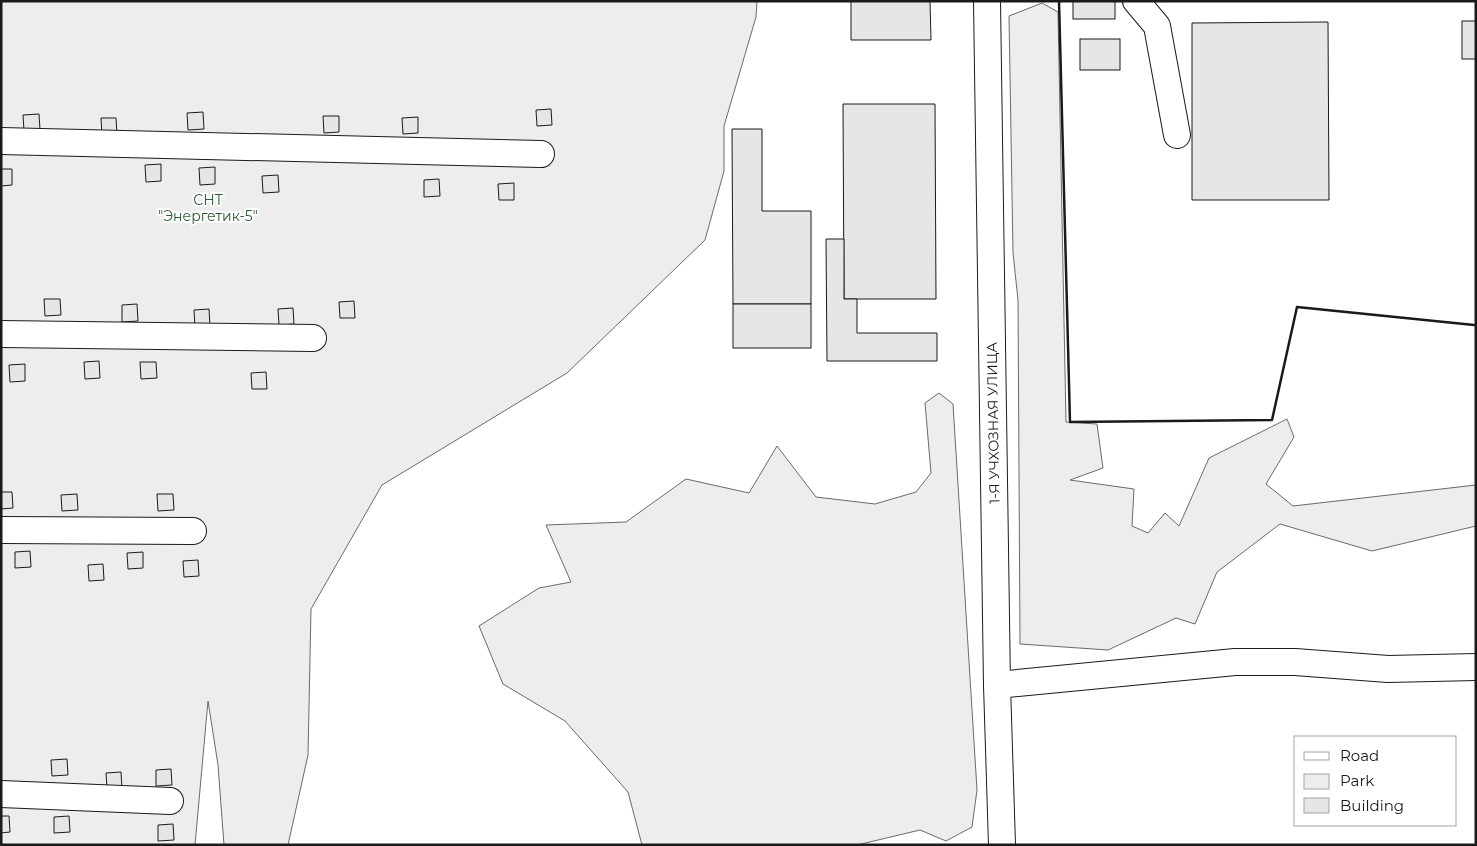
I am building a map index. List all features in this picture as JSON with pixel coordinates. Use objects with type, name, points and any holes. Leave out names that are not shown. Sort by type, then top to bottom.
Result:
[{"type":"street","name":"1-Я УЧХОЗНАЯ УЛИЦА","points":[[987,1],[997,685],[1002,845]]},
{"type":"street","points":[[1136,1],[1157,26],[1177,135]]},
{"type":"street","points":[[1,141],[541,154]]},
{"type":"street","points":[[1,334],[313,338]]},
{"type":"street","points":[[1,530],[193,531]]},
{"type":"street","points":[[997,685],[1235,662],[1295,662],[1388,670],[1476,667]]},
{"type":"street","points":[[1,794],[170,801]]},
{"type":"green space","name":"СНТ \"Энергетик-5\"","points":[[1,1],[757,1],[756,17],[724,126],[724,171],[705,240],[567,373],[382,485],[311,609],[308,755],[288,845],[224,845],[218,765],[208,701],[195,845],[1,845]]},
{"type":"green space","points":[[1042,3],[1058,12],[1066,422],[1097,424],[1103,468],[1070,480],[1134,489],[1132,526],[1148,533],[1165,513],[1179,526],[1209,458],[1287,419],[1294,437],[1266,484],[1293,506],[1476,485],[1476,526],[1372,551],[1280,524],[1217,572],[1195,624],[1176,618],[1108,650],[1020,644],[1018,300],[1013,253],[1009,16]]},
{"type":"green space","points":[[939,393],[953,404],[977,790],[972,827],[946,841],[920,830],[857,845],[642,845],[628,792],[565,721],[503,684],[479,626],[539,588],[571,582],[546,525],[626,522],[686,479],[749,493],[777,446],[816,497],[875,504],[916,492],[931,473],[925,403]]},
{"type":"building","points":[[851,1],[930,1],[931,40],[851,40]]},
{"type":"building","points":[[1073,1],[1115,1],[1115,19],[1073,19]]},
{"type":"building","points":[[1462,21],[1476,21],[1476,59],[1462,59]]},
{"type":"building","points":[[1328,22],[1329,200],[1192,200],[1192,23]]},
{"type":"building","points":[[1080,39],[1120,39],[1120,70],[1080,70]]},
{"type":"building","points":[[843,104],[935,104],[936,299],[844,299]]},
{"type":"building","points":[[551,109],[552,125],[537,126],[536,110]]},
{"type":"building","points":[[203,112],[204,129],[188,130],[187,113]]},
{"type":"building","points":[[39,114],[40,130],[24,131],[23,115]]},
{"type":"building","points":[[323,116],[339,116],[339,132],[324,133]]},
{"type":"building","points":[[418,117],[418,133],[403,134],[402,118]]},
{"type":"building","points":[[101,118],[116,118],[117,134],[102,135]]},
{"type":"building","points":[[732,129],[762,129],[762,211],[811,211],[811,304],[733,304]]},
{"type":"building","points":[[161,164],[161,181],[146,182],[145,165]]},
{"type":"building","points":[[215,167],[215,184],[200,185],[199,168]]},
{"type":"building","points":[[1,169],[12,169],[12,185],[1,186]]},
{"type":"building","points":[[278,175],[279,192],[263,193],[262,176]]},
{"type":"building","points":[[439,179],[440,196],[424,197],[424,180]]},
{"type":"building","points":[[514,183],[514,200],[499,200],[498,184]]},
{"type":"building","points":[[826,239],[844,239],[844,299],[857,299],[857,333],[937,333],[937,361],[827,361]]},
{"type":"building","points":[[44,299],[60,299],[61,315],[45,316]]},
{"type":"building","points":[[354,301],[355,318],[340,318],[339,302]]},
{"type":"building","points":[[137,304],[138,321],[122,322],[122,305]]},
{"type":"building","points":[[733,304],[811,304],[811,348],[733,348]]},
{"type":"building","points":[[293,308],[294,324],[279,325],[278,309]]},
{"type":"building","points":[[209,309],[210,326],[195,327],[194,310]]},
{"type":"building","points":[[99,361],[100,378],[85,379],[84,362]]},
{"type":"building","points":[[140,362],[156,362],[157,378],[141,379]]},
{"type":"building","points":[[25,364],[25,381],[10,382],[9,365]]},
{"type":"building","points":[[266,372],[267,389],[252,389],[251,373]]},
{"type":"building","points":[[1,492],[12,492],[13,508],[1,509]]},
{"type":"building","points":[[77,494],[78,510],[62,511],[61,495]]},
{"type":"building","points":[[157,494],[173,494],[174,510],[158,511]]},
{"type":"building","points":[[30,551],[31,567],[15,568],[15,552]]},
{"type":"building","points":[[143,552],[143,568],[128,569],[127,553]]},
{"type":"building","points":[[198,560],[199,576],[184,577],[183,561]]},
{"type":"building","points":[[103,564],[104,580],[89,581],[88,565]]},
{"type":"building","points":[[67,759],[68,775],[52,776],[51,760]]},
{"type":"building","points":[[171,769],[172,785],[156,786],[156,770]]},
{"type":"building","points":[[121,772],[122,789],[107,789],[106,773]]},
{"type":"building","points":[[1,816],[9,816],[10,832],[1,833]]},
{"type":"building","points":[[69,816],[70,832],[54,833],[54,817]]},
{"type":"building","points":[[173,824],[174,840],[158,841],[158,825]]},
{"type":"fence","points":[[1476,282],[1476,325]]},
{"type":"wall","points":[[1059,1],[1070,422],[1272,420],[1297,307],[1474,325]]}]
